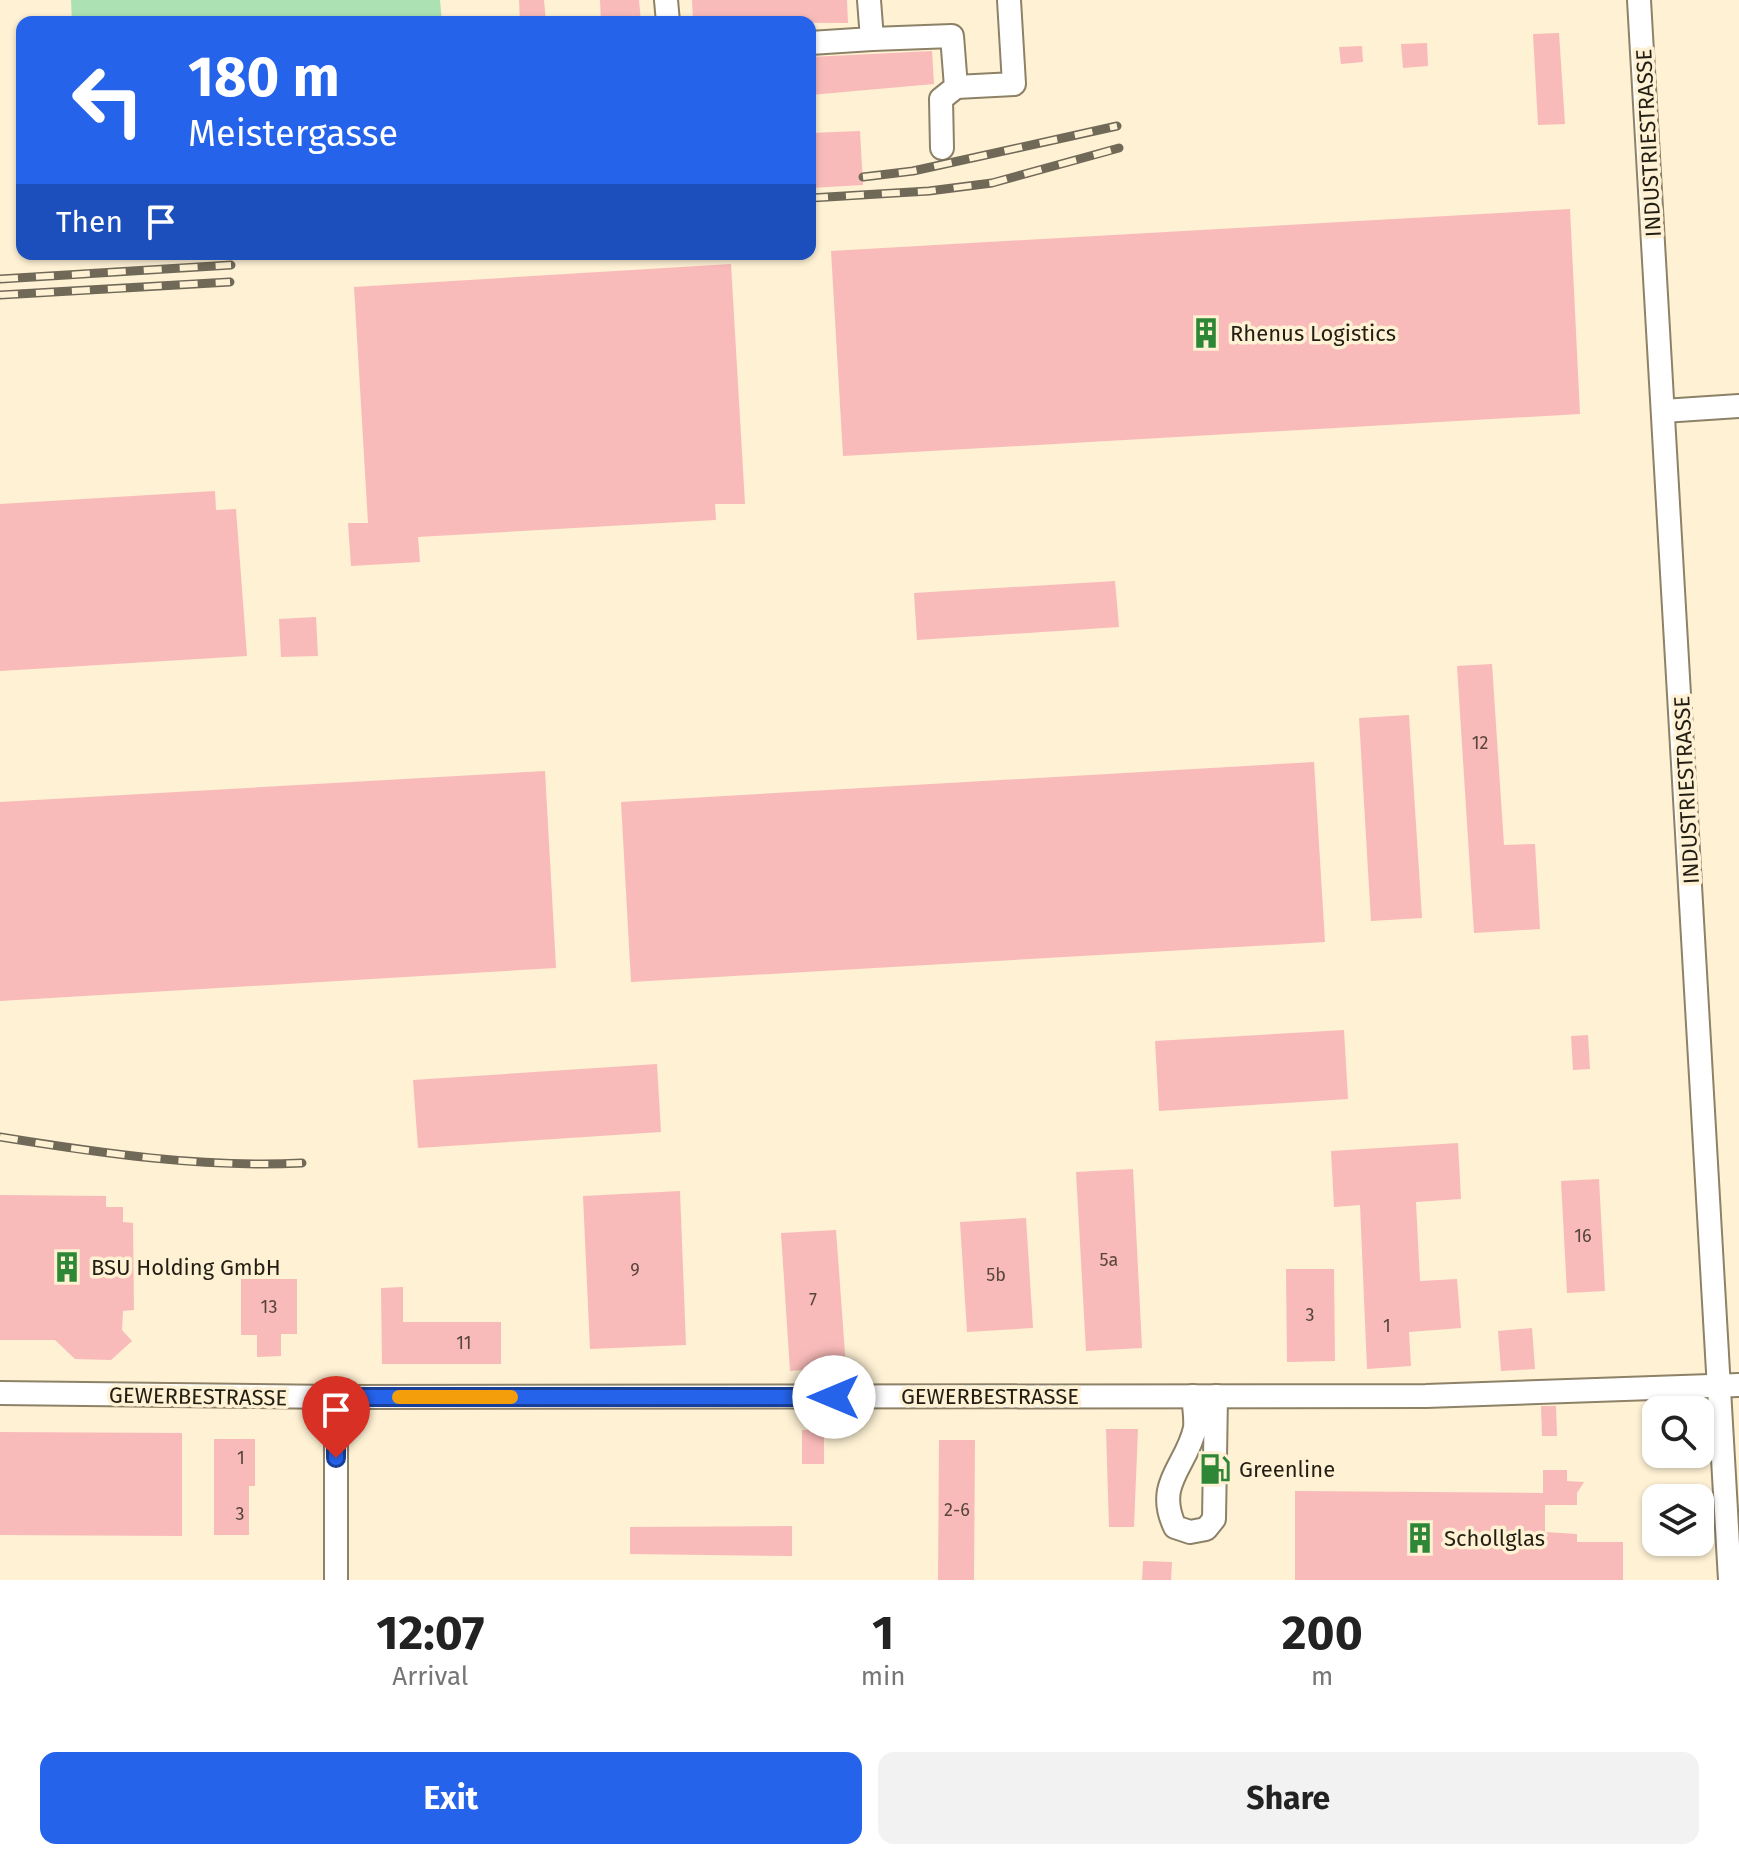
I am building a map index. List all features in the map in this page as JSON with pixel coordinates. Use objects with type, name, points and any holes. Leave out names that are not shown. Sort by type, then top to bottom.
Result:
[{"type":"street","points":[[869,0],[872,39]]},
{"type":"street","points":[[942,148],[941,99],[956,87],[1014,84],[1009,0]]},
{"type":"street","name":"INDUSTRIESTRASSE","points":[[1639,0],[1663,411],[1729,1385],[1730,1580]]},
{"type":"street","points":[[816,43],[952,36],[956,87]]},
{"type":"street","points":[[1663,411],[1739,406]]},
{"type":"street","name":"GEWERBESTRASSE","points":[[0,1393],[336,1397],[1426,1396],[1729,1385]]},
{"type":"street","points":[[1193,1396],[1195,1428],[1169,1483],[1168,1513],[1175,1527],[1190,1532],[1206,1529],[1214,1519],[1216,1396]]},
{"type":"street","points":[[336,1397],[336,1580]]},
{"type":"green space","points":[[71,0],[440,0],[441,16],[72,16]]},
{"type":"building","points":[[519,0],[544,0],[545,16],[520,16]]},
{"type":"building","points":[[600,0],[639,0],[640,16],[601,16]]},
{"type":"building","points":[[692,0],[847,0],[848,23],[816,23],[816,16],[693,16]]},
{"type":"building","points":[[1559,33],[1565,124],[1538,125],[1533,34]]},
{"type":"building","points":[[1427,43],[1428,66],[1403,68],[1401,44]]},
{"type":"building","points":[[1362,46],[1363,62],[1341,64],[1339,47]]},
{"type":"building","points":[[932,51],[934,84],[816,94],[816,57]]},
{"type":"building","points":[[860,131],[863,185],[816,188],[816,133]]},
{"type":"building","name":"Rhenus Logistics","points":[[1570,209],[1580,414],[843,456],[831,251]]},
{"type":"building","points":[[731,264],[745,504],[715,504],[716,520],[418,537],[420,562],[351,566],[348,523],[368,523],[354,287]]},
{"type":"building","points":[[215,491],[216,510],[236,509],[247,656],[0,671],[0,504]]},
{"type":"building","points":[[1115,581],[1119,627],[917,640],[914,593]]},
{"type":"building","points":[[316,617],[318,656],[281,657],[279,619]]},
{"type":"building","points":[[1492,664],[1504,845],[1535,844],[1540,929],[1474,933],[1457,666]]},
{"type":"building","points":[[1409,715],[1422,918],[1371,921],[1359,718]]},
{"type":"building","points":[[1314,762],[1325,942],[631,982],[621,802]]},
{"type":"building","points":[[545,771],[556,968],[0,1001],[0,802]]},
{"type":"building","points":[[1344,1030],[1348,1099],[1159,1111],[1155,1041]]},
{"type":"building","points":[[1588,1035],[1590,1069],[1573,1070],[1571,1036]]},
{"type":"building","points":[[657,1064],[661,1132],[418,1148],[413,1080]]},
{"type":"building","points":[[1458,1143],[1461,1199],[1416,1202],[1420,1281],[1457,1279],[1461,1328],[1409,1332],[1411,1366],[1367,1369],[1360,1205],[1334,1207],[1331,1151]]},
{"type":"building","points":[[1133,1169],[1142,1348],[1086,1351],[1076,1172]]},
{"type":"building","points":[[1599,1179],[1605,1291],[1567,1293],[1561,1181]]},
{"type":"building","points":[[680,1191],[686,1345],[590,1349],[583,1196]]},
{"type":"building","name":"BSU Holding GmbH","points":[[0,1195],[106,1196],[106,1207],[123,1207],[123,1222],[133,1223],[134,1310],[123,1311],[122,1330],[132,1341],[111,1360],[75,1359],[55,1340],[0,1340]]},
{"type":"building","points":[[1026,1218],[1033,1328],[967,1332],[960,1222]]},
{"type":"building","points":[[836,1230],[846,1367],[790,1371],[781,1233]]},
{"type":"building","points":[[1286,1269],[1334,1269],[1335,1361],[1287,1362]]},
{"type":"building","points":[[241,1279],[297,1279],[297,1334],[281,1334],[281,1356],[257,1357],[257,1335],[241,1335]]},
{"type":"building","points":[[403,1287],[403,1322],[501,1322],[501,1364],[382,1364],[381,1288]]},
{"type":"building","points":[[1532,1328],[1535,1369],[1501,1371],[1498,1331]]},
{"type":"building","points":[[1541,1406],[1556,1406],[1557,1436],[1542,1436]]},
{"type":"building","points":[[1106,1429],[1138,1429],[1134,1527],[1109,1527]]},
{"type":"building","points":[[802,1430],[824,1430],[824,1464],[802,1464]]},
{"type":"building","points":[[0,1432],[182,1433],[182,1536],[0,1535]]},
{"type":"building","points":[[214,1439],[255,1439],[255,1486],[249,1486],[249,1535],[214,1535]]},
{"type":"building","points":[[939,1440],[975,1440],[974,1580],[938,1580]]},
{"type":"building","name":"Schollglas","points":[[1543,1470],[1567,1470],[1567,1481],[1584,1482],[1577,1493],[1577,1505],[1545,1505],[1545,1532],[1577,1534],[1577,1542],[1623,1542],[1623,1580],[1295,1580],[1295,1491],[1543,1493]]},
{"type":"building","points":[[792,1526],[792,1556],[630,1554],[630,1527]]},
{"type":"building","points":[[1143,1561],[1172,1562],[1171,1580],[1142,1580]]},
{"type":"railway","points":[[863,177],[913,171],[1117,126]]},
{"type":"railway","points":[[816,198],[929,191],[992,183],[1119,148]]},
{"type":"railway","points":[[0,279],[231,265]]},
{"type":"railway","points":[[0,295],[230,282]]},
{"type":"railway","points":[[0,1137],[113,1154],[189,1161],[302,1163]]},
{"type":"slow traffic","points":[[399,1397],[511,1397]]},
{"type":"place","name":"Rhenus Logistics","points":[[1206,333]]},
{"type":"place","name":"BSU Holding GmbH","points":[[67,1267]]},
{"type":"place","name":"Greenline","points":[[1215,1469]]},
{"type":"place","name":"Schollglas","points":[[1420,1538]]},
{"type":"route","points":[[336,1458],[336,1397],[834,1397]]}]
